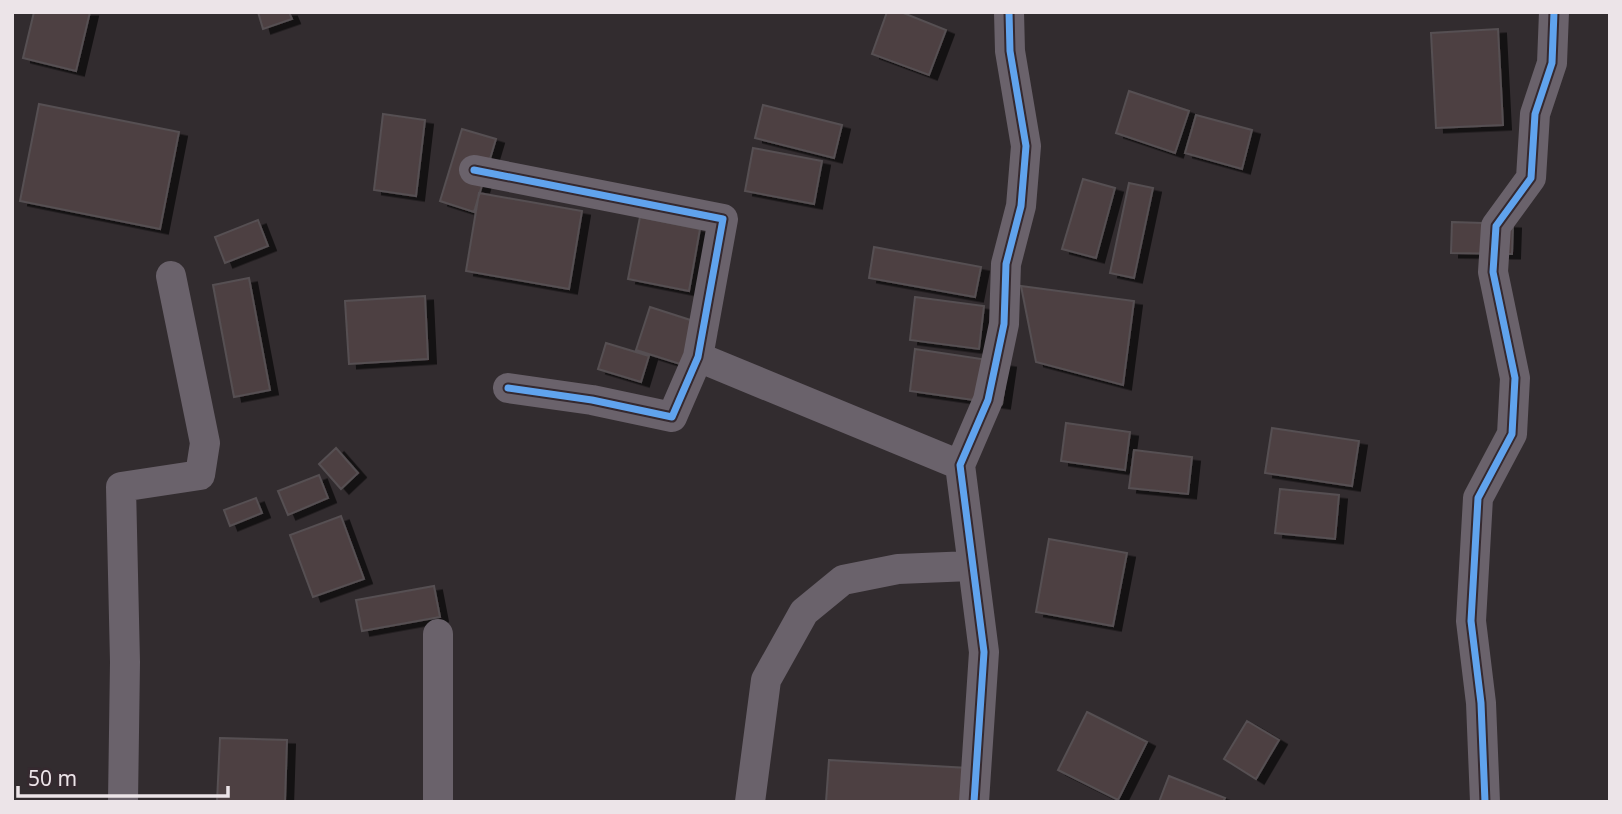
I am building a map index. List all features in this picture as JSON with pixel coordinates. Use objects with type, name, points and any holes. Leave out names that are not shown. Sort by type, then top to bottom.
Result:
[{"type":"street","points":[[974,802],[984,652],[960,466],[988,400],[1004,324],[1006,264],[1021,206],[1026,146],[1010,51],[1009,12]]},
{"type":"street","points":[[1485,802],[1481,703],[1471,621],[1478,498],[1512,434],[1515,378],[1493,272],[1496,226],[1531,178],[1535,114],[1552,63],[1554,12]]},
{"type":"street","points":[[474,170],[723,219],[698,357],[672,417],[592,400],[508,388]]},
{"type":"street","points":[[123,802],[125,662],[121,487],[200,475],[205,443],[172,276]]},
{"type":"street","points":[[698,357],[960,466]]},
{"type":"street","points":[[750,802],[766,680],[804,612],[843,580],[898,569],[971,566]]},
{"type":"street","points":[[438,634],[438,802]]},
{"type":"building","points":[[34,12],[90,12],[76,71],[23,58]]},
{"type":"building","points":[[258,12],[289,12],[292,19],[263,29]]},
{"type":"building","points":[[887,12],[901,12],[946,30],[929,75],[872,54]]},
{"type":"building","points":[[1498,29],[1503,125],[1436,128],[1431,33]]},
{"type":"building","points":[[1129,91],[1189,111],[1175,153],[1116,133]]},
{"type":"building","points":[[39,104],[179,132],[160,229],[20,201]]},
{"type":"building","points":[[763,105],[842,125],[834,158],[755,138]]},
{"type":"building","points":[[383,114],[425,120],[416,196],[374,190]]},
{"type":"building","points":[[1196,115],[1252,130],[1242,169],[1185,153]]},
{"type":"building","points":[[462,129],[496,139],[474,212],[440,201]]},
{"type":"building","points":[[753,148],[822,161],[814,204],[745,191]]},
{"type":"building","points":[[1083,179],[1115,188],[1096,258],[1062,249]]},
{"type":"building","points":[[1129,183],[1153,188],[1134,278],[1110,273]]},
{"type":"building","points":[[479,193],[582,211],[569,289],[466,271]]},
{"type":"building","points":[[640,217],[700,229],[689,291],[628,279]]},
{"type":"building","points":[[258,220],[268,246],[225,263],[215,237]]},
{"type":"building","points":[[1452,222],[1513,224],[1512,254],[1451,253]]},
{"type":"building","points":[[874,247],[981,267],[975,297],[869,278]]},
{"type":"building","points":[[249,278],[270,390],[234,397],[213,285]]},
{"type":"building","points":[[1021,286],[1134,301],[1123,385],[1036,362]]},
{"type":"building","points":[[425,296],[428,359],[349,364],[345,301]]},
{"type":"building","points":[[915,297],[984,306],[979,349],[910,340]]},
{"type":"building","points":[[650,307],[709,326],[696,369],[636,350]]},
{"type":"building","points":[[606,343],[649,356],[641,382],[598,369]]},
{"type":"building","points":[[915,349],[1008,363],[1002,404],[910,391]]},
{"type":"building","points":[[1066,423],[1130,432],[1125,470],[1061,461]]},
{"type":"building","points":[[1272,428],[1359,441],[1352,486],[1265,473]]},
{"type":"building","points":[[336,448],[358,473],[341,489],[319,464]]},
{"type":"building","points":[[1134,450],[1192,457],[1188,494],[1129,488]]},
{"type":"building","points":[[319,475],[328,498],[288,515],[278,491]]},
{"type":"building","points":[[1280,489],[1339,495],[1335,539],[1275,533]]},
{"type":"building","points":[[256,498],[262,513],[230,526],[224,510]]},
{"type":"building","points":[[341,516],[364,579],[313,597],[290,535]]},
{"type":"building","points":[[1049,539],[1127,553],[1113,626],[1036,612]]},
{"type":"building","points":[[434,586],[440,617],[362,631],[356,600]]},
{"type":"building","points":[[1087,712],[1147,742],[1118,800],[1058,770]]},
{"type":"building","points":[[1247,721],[1279,740],[1256,779],[1224,759]]},
{"type":"building","points":[[220,738],[287,740],[285,802],[217,802]]},
{"type":"building","points":[[829,760],[968,768],[966,802],[826,802]]},
{"type":"building","points":[[1169,776],[1225,798],[1223,802],[1159,802]]},
{"type":"cycle path","points":[[974,802],[984,652],[960,465],[988,400],[1004,324],[1006,264],[1021,206],[1026,146],[1010,51],[1009,12]]},
{"type":"cycle path","points":[[1485,802],[1481,703],[1471,621],[1478,498],[1512,434],[1515,378],[1493,272],[1496,226],[1531,178],[1535,114],[1552,63],[1554,12]]},
{"type":"cycle path","points":[[474,170],[723,219],[698,357],[672,417],[592,400],[508,388]]}]
